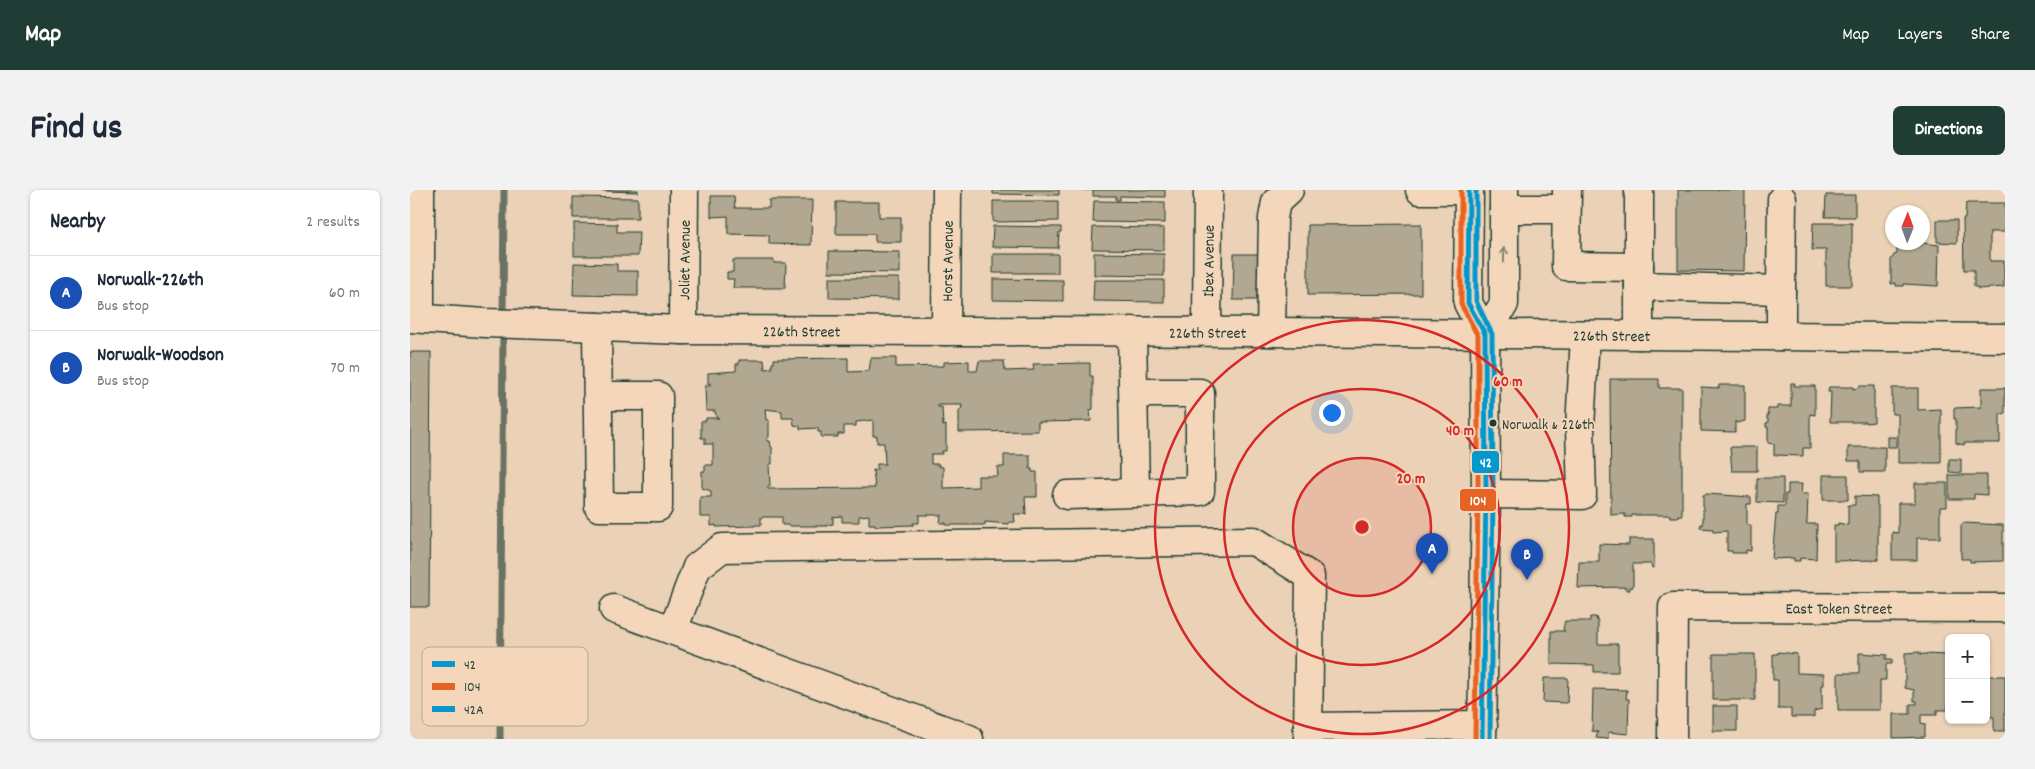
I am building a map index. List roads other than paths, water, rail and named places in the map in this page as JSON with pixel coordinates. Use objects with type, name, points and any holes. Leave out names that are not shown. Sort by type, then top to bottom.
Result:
[{"type":"street","points":[[415,318],[420,190]]},
{"type":"street","name":"Joliet Avenue","points":[[683,330],[684,190]]},
{"type":"street","name":"Horst Avenue","points":[[946,331],[947,190]]},
{"type":"street","name":"Ibex Avenue","points":[[1207,331],[1208,190]]},
{"type":"street","points":[[1271,332],[1273,218],[1276,202],[1289,190]]},
{"type":"street","points":[[673,630],[697,567],[722,548],[1254,541],[1310,576],[1308,733],[1482,732],[1486,494],[1485,334],[1468,303],[1469,190],[1420,190]]},
{"type":"street","points":[[1638,335],[1639,190]]},
{"type":"street","points":[[1781,336],[1782,199]]},
{"type":"street","points":[[1485,334],[1504,304],[1504,200],[1567,200],[1566,266],[1639,277],[1780,290]]},
{"type":"street","name":"226th Street","points":[[415,318],[485,323],[683,330],[1207,331],[2005,338]]},
{"type":"street","points":[[597,327],[599,396]]},
{"type":"street","points":[[1132,331],[1135,492]]},
{"type":"street","points":[[1486,494],[1582,495],[1580,428],[1585,335]]},
{"type":"street","points":[[1067,495],[1200,491],[1200,393],[1134,393]]},
{"type":"street","name":"East Token Street","points":[[1672,739],[1673,607],[2005,608]]},
{"type":"street","points":[[614,609],[969,739]]},
{"type":"waterway","points":[[503,317],[504,190]]},
{"type":"waterway","points":[[501,647],[503,328]]},
{"type":"waterway","points":[[500,726],[500,739]]},
{"type":"place","name":"Norwalk & 226th","points":[[1493,423]]},
{"type":"place","name":"Norwalk-226th","points":[[1432,574]]},
{"type":"place","name":"Norwalk-Woodson","points":[[1527,580]]}]
